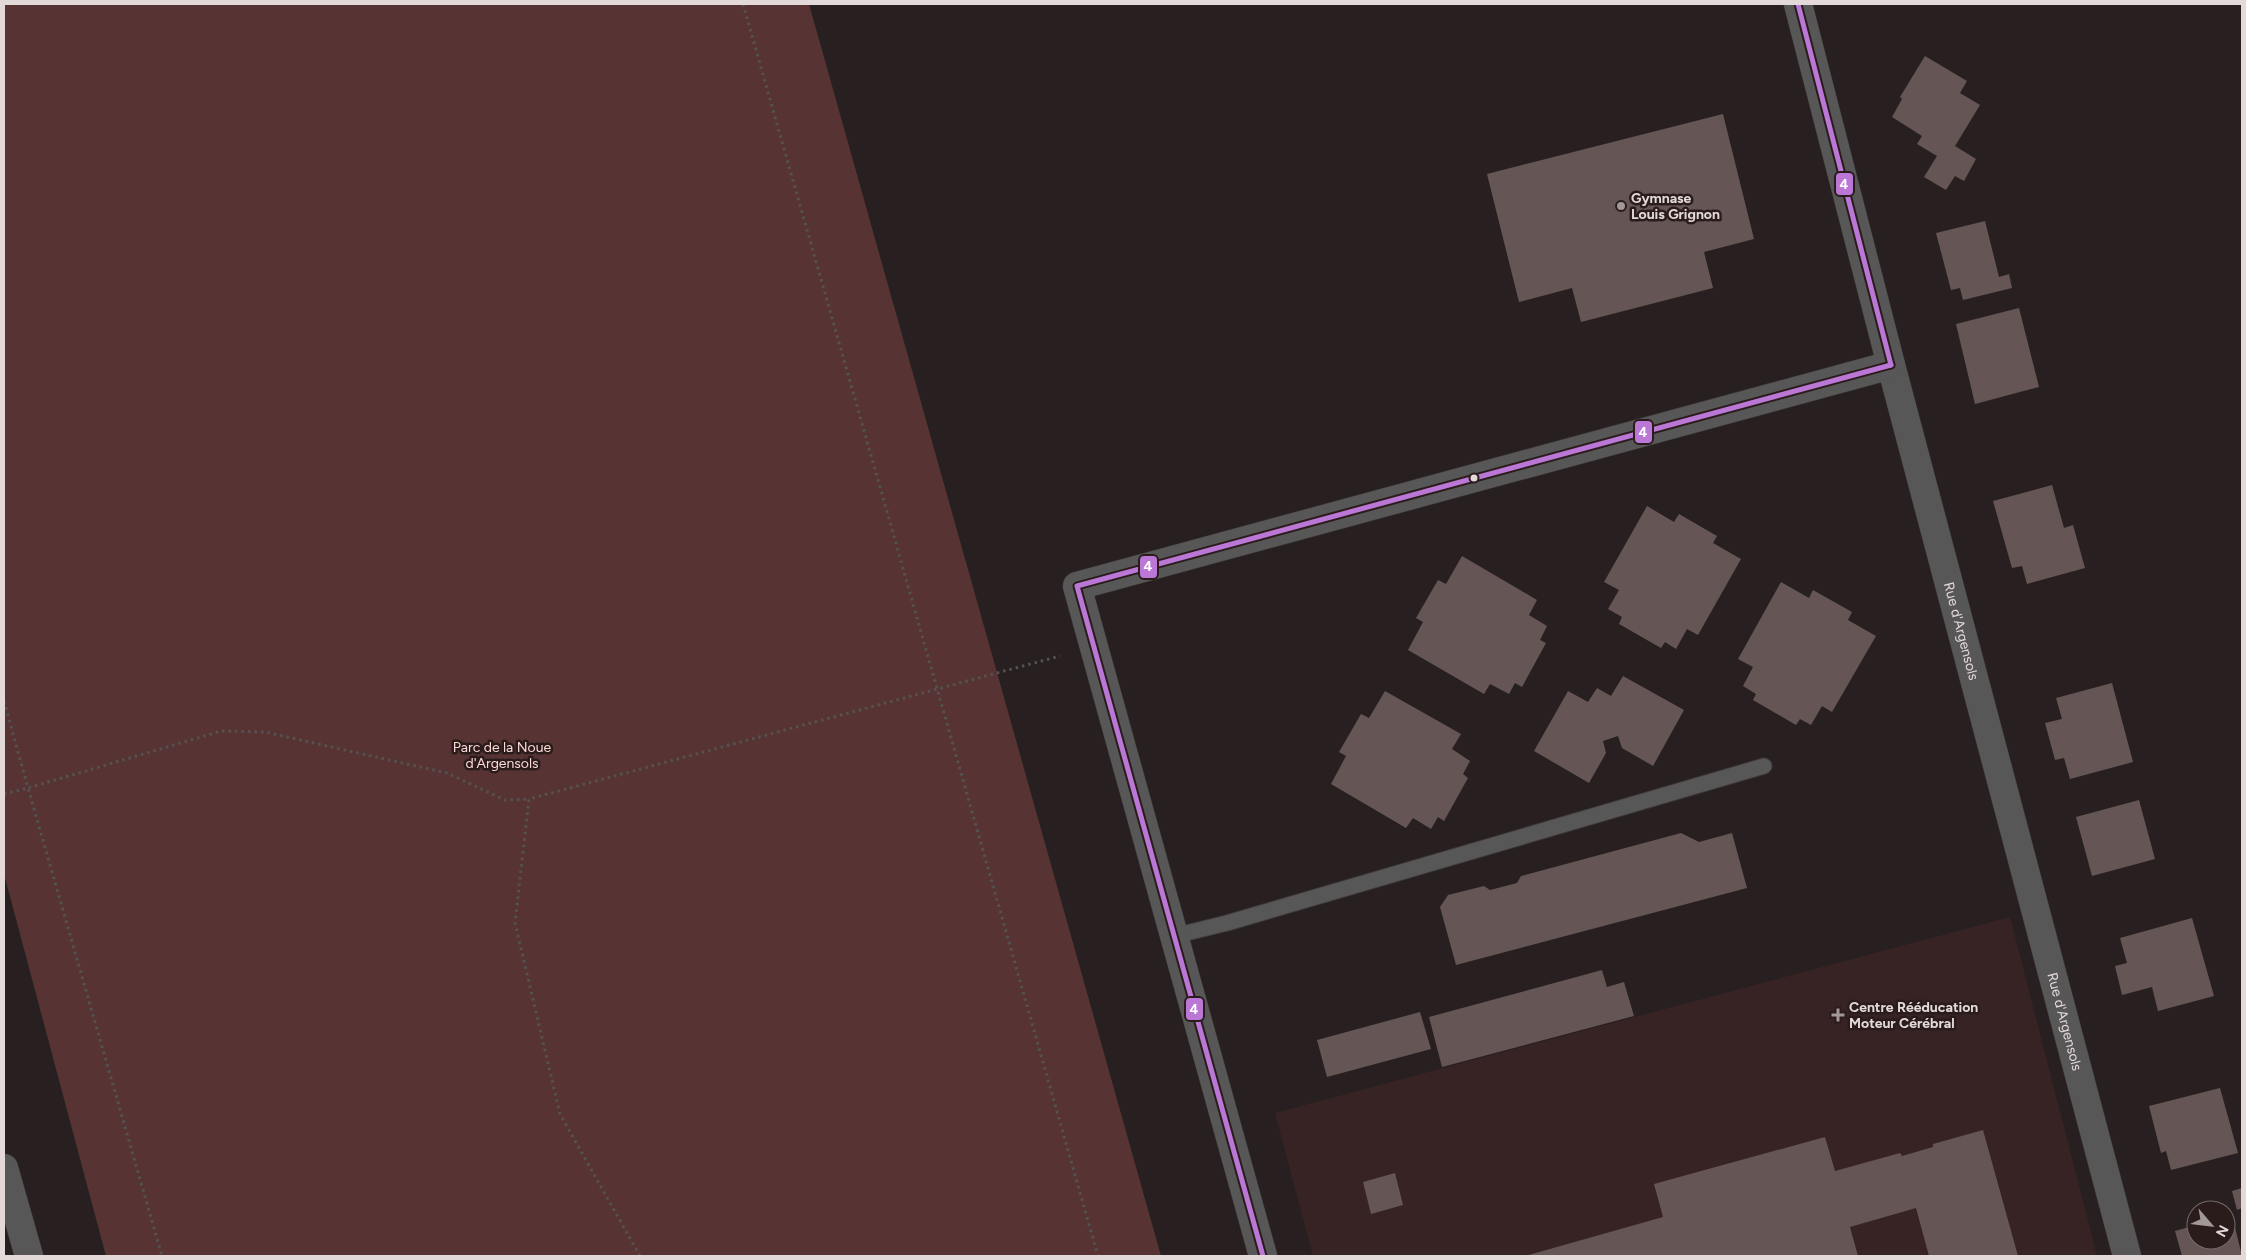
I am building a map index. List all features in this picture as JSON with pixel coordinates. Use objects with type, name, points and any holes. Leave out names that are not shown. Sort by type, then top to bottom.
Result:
[{"type":"street","name":"Rue d'Argensols","points":[[1798,4],[1891,365],[2127,1256]]},
{"type":"street","points":[[1263,1256],[1077,586],[1891,365]]},
{"type":"street","points":[[4,1168],[29,1256]]},
{"type":"lane","points":[[1174,936],[1237,920],[1764,766]]},
{"type":"path","points":[[742,4],[1098,1256]]},
{"type":"path","points":[[4,794],[221,731],[265,732],[447,773],[505,800],[529,799],[1094,646]]},
{"type":"path","points":[[4,701],[162,1256]]},
{"type":"path","points":[[529,799],[515,923],[560,1114],[640,1256]]},
{"type":"shaded area","name":"Centre Rééducation Moteur Cérébral","points":[[2010,917],[2097,1256],[1313,1256],[1275,1113]]},
{"type":"green space","name":"Parc de la Noue d'Argensols","points":[[4,4],[809,4],[1161,1256],[106,1256],[4,874]]},
{"type":"building","points":[[1925,56],[1967,81],[1960,93],[1980,105],[1955,146],[1976,159],[1964,181],[1955,176],[1946,190],[1924,177],[1937,156],[1917,144],[1922,136],[1892,117],[1902,99],[1900,97]]},
{"type":"building","name":"Gymnase Louis Grignon","points":[[1723,114],[1754,239],[1704,252],[1713,288],[1581,322],[1572,288],[1519,302],[1487,174]]},
{"type":"building","points":[[1985,221],[1999,277],[2009,274],[2012,288],[1963,300],[1960,288],[1951,290],[1936,233]]},
{"type":"building","points":[[2019,308],[2039,387],[1975,404],[1956,324]]},
{"type":"building","points":[[2052,485],[2064,528],[2073,525],[2085,568],[2027,584],[2022,566],[2012,568],[1993,501]]},
{"type":"building","points":[[1647,506],[1674,522],[1679,514],[1717,536],[1713,543],[1741,559],[1698,635],[1687,629],[1676,649],[1665,642],[1661,648],[1619,624],[1622,617],[1608,609],[1619,590],[1604,582]]},
{"type":"building","points":[[1462,556],[1537,600],[1529,615],[1547,626],[1540,640],[1546,643],[1522,687],[1515,683],[1509,694],[1490,684],[1484,694],[1408,650],[1423,622],[1416,618],[1438,580],[1446,584]]},
{"type":"building","points":[[1781,582],[1809,598],[1813,590],[1852,612],[1848,620],[1876,636],[1832,712],[1822,706],[1811,725],[1800,719],[1796,725],[1753,700],[1756,694],[1743,686],[1753,667],[1738,659]]},
{"type":"building","points":[[1623,676],[1684,710],[1653,766],[1622,748],[1618,736],[1603,741],[1606,753],[1589,783],[1534,751],[1568,691],[1588,702],[1597,688],[1611,696]]},
{"type":"building","points":[[2112,683],[2133,762],[2070,779],[2064,758],[2055,760],[2045,723],[2062,719],[2056,698]]},
{"type":"building","points":[[1385,691],[1461,734],[1452,749],[1470,761],[1463,774],[1468,778],[1444,821],[1438,817],[1431,829],[1413,818],[1406,828],[1331,784],[1346,756],[1339,752],[1361,714],[1369,718]]},
{"type":"building","points":[[2139,800],[2155,859],[2092,876],[2076,817]]},
{"type":"building","points":[[1681,833],[1699,842],[1732,833],[1747,888],[1456,965],[1440,907],[1448,895],[1484,886],[1490,890],[1517,883],[1521,876]]},
{"type":"building","points":[[2192,918],[2214,996],[2158,1011],[2152,987],[2122,995],[2115,966],[2127,963],[2120,938]]},
{"type":"building","points":[[1602,970],[1607,987],[1624,982],[1634,1016],[1442,1067],[1429,1017]]},
{"type":"building","points":[[1420,1012],[1431,1049],[1327,1077],[1317,1040]]},
{"type":"building","points":[[2220,1088],[2238,1153],[2171,1170],[2166,1151],[2161,1153],[2149,1106]]},
{"type":"building","points":[[1983,1130],[2018,1256],[1929,1256],[1916,1208],[1850,1227],[1858,1256],[1525,1256],[1663,1217],[1654,1184],[1825,1137],[1835,1171],[1900,1153],[1902,1156],[1933,1147],[1933,1144]]},
{"type":"building","points":[[1395,1173],[1403,1205],[1371,1214],[1363,1182]]},
{"type":"building","points":[[2242,1188],[2242,1208],[2237,1210],[2236,1200],[2232,1191]]},
{"type":"building","points":[[2186,1228],[2186,1250],[2236,1250],[2236,1231],[2242,1256],[2182,1256],[2175,1231]]},
{"type":"transit line","name":"4","points":[[1798,4],[1891,365]]},
{"type":"transit line","name":"4","points":[[1263,1256],[1077,586],[1891,365]]},
{"type":"place","name":"Gymnase Louis Grignon","points":[[1621,206]]},
{"type":"place","name":"Centre Rééducation Moteur Cérébral","points":[[1838,1015]]}]
